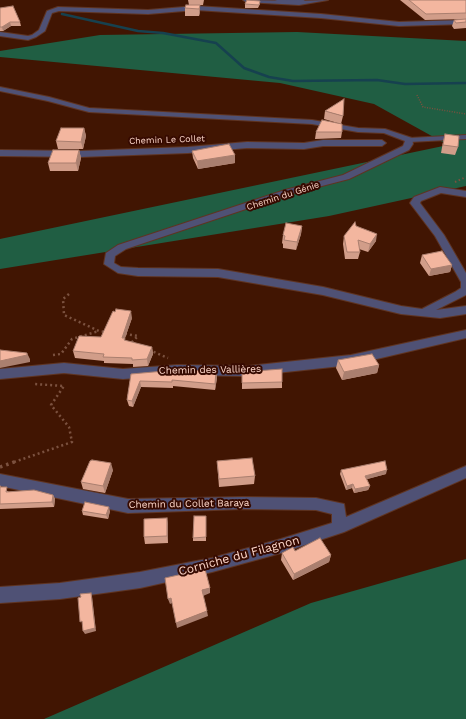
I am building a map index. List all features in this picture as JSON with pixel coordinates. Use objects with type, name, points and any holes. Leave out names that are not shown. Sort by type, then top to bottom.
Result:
[{"type":"street","points":[[246,0],[303,3],[325,0]]},
{"type":"street","points":[[277,2],[302,0]]},
{"type":"street","points":[[0,34],[28,38],[34,36],[42,31],[49,12],[58,9],[148,12],[196,8],[321,16],[398,24],[466,22]]},
{"type":"street","points":[[0,89],[49,98],[89,110],[312,122],[358,130],[385,132],[409,140]]},
{"type":"street","name":"Chemin du Génie","points":[[409,140],[410,144],[406,148],[346,177],[288,192],[122,247],[110,255],[109,264],[118,270],[138,272],[218,273],[323,291],[401,310],[424,313],[440,314],[466,310]]},
{"type":"street","name":"Chemin Le Collet","points":[[0,153],[80,154],[188,150],[247,145],[304,146],[323,143],[382,143]]},
{"type":"street","points":[[424,313],[430,308],[459,295],[466,289],[466,282],[439,235],[415,203],[416,199],[440,190],[466,194]]},
{"type":"street","name":"Chemin des Vallières","points":[[0,374],[64,368],[123,374],[177,370],[248,371],[351,360],[466,334]]},
{"type":"street","name":"Corniche du Filagnon","points":[[0,595],[60,591],[140,580],[212,565],[281,546],[339,527],[466,472]]},
{"type":"street","name":"Chemin du Collet Baraya","points":[[0,480],[128,506],[242,503],[316,504],[339,510],[339,527]]},
{"type":"lane","points":[[409,140],[466,137]]},
{"type":"path","points":[[417,95],[423,107],[466,114]]},
{"type":"path","points":[[69,294],[63,299],[64,315],[99,331],[106,332]]},
{"type":"path","points":[[47,357],[61,354],[72,339],[99,331]]},
{"type":"path","points":[[122,334],[138,336],[129,345],[137,347]]},
{"type":"path","points":[[144,349],[158,353],[176,362],[177,370]]},
{"type":"path","points":[[0,467],[72,442],[69,427],[51,405],[64,386],[18,383],[14,373]]},
{"type":"green space","points":[[297,32],[466,41],[466,186],[329,216],[0,269],[0,239],[448,145],[374,104],[280,83],[0,57],[0,51],[100,35]]},
{"type":"green space","points":[[466,559],[466,719],[44,719],[311,603]]},
{"type":"building","points":[[247,0],[260,1],[259,5],[245,4]]},
{"type":"building","points":[[409,0],[466,0],[466,13],[426,14]]},
{"type":"building","points":[[186,5],[200,5],[199,9],[185,8]]},
{"type":"building","points":[[13,6],[20,22],[10,22],[0,27],[0,8]]},
{"type":"building","points":[[466,19],[466,22],[456,23],[454,20]]},
{"type":"building","points":[[344,99],[343,116],[325,111]]},
{"type":"building","points":[[322,120],[342,124],[342,132],[316,132]]},
{"type":"building","points":[[61,128],[84,128],[81,142],[56,141]]},
{"type":"building","points":[[445,134],[459,136],[458,147],[443,145]]},
{"type":"building","points":[[229,144],[235,155],[197,161],[192,151]]},
{"type":"building","points":[[53,150],[79,150],[76,163],[48,163]]},
{"type":"building","points":[[355,222],[356,226],[377,234],[370,244],[358,240],[360,252],[347,252],[344,236]]},
{"type":"building","points":[[286,223],[302,226],[297,242],[284,240],[285,236],[283,235]]},
{"type":"building","points":[[442,251],[452,265],[431,269],[422,255]]},
{"type":"building","points":[[116,309],[131,311],[122,338],[125,338],[124,340],[152,347],[147,359],[132,360],[132,358],[103,357],[104,354],[73,351],[79,336],[101,337],[113,311],[115,312]]},
{"type":"building","points":[[0,350],[27,353],[27,355],[0,361]]},
{"type":"building","points":[[372,354],[379,365],[344,372],[338,360]]},
{"type":"building","points":[[282,369],[282,382],[242,383],[242,372]]},
{"type":"building","points":[[176,370],[216,371],[215,384],[172,380],[172,382],[140,381],[132,401],[127,400],[131,374]]},
{"type":"building","points":[[252,458],[255,476],[219,479],[217,461]]},
{"type":"building","points":[[90,461],[111,463],[103,486],[81,482]]},
{"type":"building","points":[[385,461],[387,470],[365,476],[370,486],[355,489],[353,484],[347,486],[341,470]]},
{"type":"building","points":[[0,487],[7,487],[6,492],[34,490],[53,495],[52,502],[0,504]]},
{"type":"building","points":[[85,502],[109,507],[106,515],[82,511]]},
{"type":"building","points":[[194,516],[206,516],[206,537],[193,538]]},
{"type":"building","points":[[167,518],[167,536],[144,537],[144,519]]},
{"type":"building","points":[[320,538],[331,555],[294,574],[282,553],[293,547],[295,551]]},
{"type":"building","points":[[205,569],[210,588],[202,590],[207,611],[176,623],[171,598],[168,599],[165,578]]},
{"type":"building","points":[[91,593],[95,628],[83,631],[82,621],[80,622],[78,598],[81,597],[80,594]]},
{"type":"waterway","points":[[62,14],[138,31],[163,33],[216,43],[244,68],[269,77],[293,81],[377,80],[405,84],[466,83]]}]
